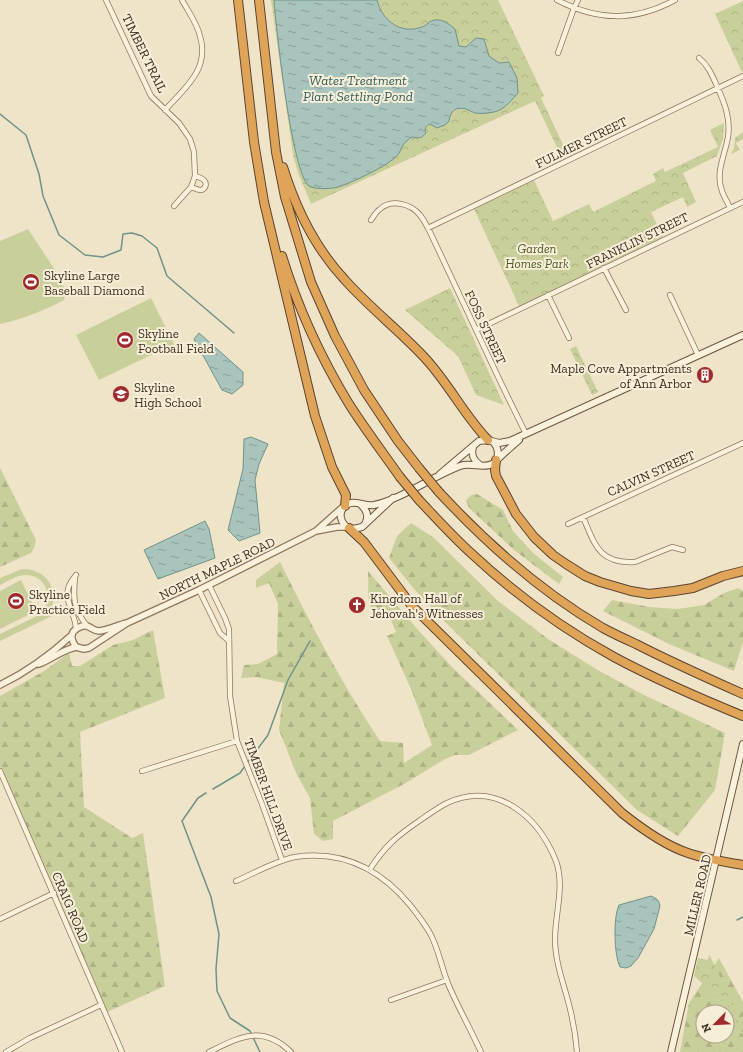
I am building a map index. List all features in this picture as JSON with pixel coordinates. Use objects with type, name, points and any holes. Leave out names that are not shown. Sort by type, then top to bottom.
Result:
[{"type":"highway","points":[[238,0],[254,142],[264,202],[315,416],[332,467],[346,495],[344,506]]},
{"type":"highway","points":[[259,0],[276,152],[285,197],[300,249],[321,307],[347,360],[364,390],[398,440],[438,490],[482,536],[554,595],[603,628],[654,654],[743,694]]},
{"type":"highway","points":[[272,118],[292,195],[301,215],[324,254],[345,280],[426,359],[475,426],[490,441]]},
{"type":"highway","points":[[264,202],[286,269],[320,350],[350,405],[372,439],[419,500],[471,554],[540,610],[575,634],[613,657],[654,677],[743,716]]},
{"type":"highway","points":[[497,460],[494,472],[516,514],[542,545],[566,564],[585,576],[619,588],[649,594],[694,588],[723,576],[743,571]]},
{"type":"highway","points":[[348,528],[364,542],[412,606],[622,813],[637,825],[664,842],[688,853],[716,861],[743,865]]},
{"type":"main road","points":[[440,474],[473,447],[479,440],[507,442],[526,435],[743,335]]},
{"type":"main road","points":[[393,498],[358,529],[348,528],[344,525],[340,518],[340,514],[344,506],[352,502],[373,505],[393,498],[440,474],[462,465],[491,465],[526,435]]},
{"type":"main road","points":[[490,441],[496,444],[498,452],[497,460]]},
{"type":"main road","points":[[473,447],[472,455],[476,463],[480,465]]},
{"type":"main road","points":[[360,504],[366,510],[367,515],[365,523]]},
{"type":"main road","name":"MILLER ROAD","points":[[671,1052],[743,744]]},
{"type":"street","name":"TIMBER TRAIL","points":[[106,0],[151,96],[179,123],[190,139],[194,152],[195,176],[191,187],[174,206]]},
{"type":"street","points":[[165,110],[195,76],[202,58],[201,37],[182,0]]},
{"type":"street","points":[[558,0],[574,8],[599,15],[614,17],[644,13],[663,7],[676,0]]},
{"type":"street","points":[[558,53],[578,0]]},
{"type":"street","points":[[699,58],[708,67],[727,111],[729,123],[728,136],[721,165],[720,179],[722,191],[730,208]]},
{"type":"street","name":"FULMER STREET","points":[[428,228],[743,76]]},
{"type":"street","points":[[191,187],[200,190],[206,186],[206,182],[203,179],[195,176]]},
{"type":"street","name":"FRANKLIN STREET","points":[[476,330],[743,202]]},
{"type":"street","name":"FOSS STREET","points":[[371,220],[379,209],[388,204],[395,203],[411,207],[421,216],[526,435]]},
{"type":"street","points":[[604,268],[626,310]]},
{"type":"street","points":[[548,295],[569,338]]},
{"type":"street","points":[[670,295],[698,355]]},
{"type":"street","name":"CALVIN STREET","points":[[568,524],[743,443]]},
{"type":"street","name":"NORTH MAPLE ROAD","points":[[93,630],[100,631],[127,623],[199,590],[316,531],[344,506]]},
{"type":"street","points":[[583,517],[593,541],[600,551],[606,556],[617,560],[635,562],[672,547],[683,550]]},
{"type":"street","name":"NORTH MAPLE ROAD","points":[[316,531],[337,527],[348,528]]},
{"type":"street","points":[[0,685],[47,661],[62,651],[76,647],[84,649],[89,648],[96,643],[96,636],[93,630],[87,626],[78,613],[74,602],[76,575],[67,589],[70,608],[75,620],[76,629],[72,635],[35,666]]},
{"type":"street","name":"TIMBER HILL DRIVE","points":[[209,585],[229,629],[230,696],[237,741],[282,860]]},
{"type":"street","points":[[199,590],[220,633],[228,641]]},
{"type":"street","name":"NORTH MAPLE ROAD","points":[[96,643],[127,623]]},
{"type":"street","points":[[76,629],[87,626]]},
{"type":"street","points":[[72,635],[76,647]]},
{"type":"street","points":[[142,771],[237,741]]},
{"type":"street","name":"CRAIG ROAD","points":[[0,771],[1,777],[54,893],[122,1052]]},
{"type":"street","points":[[370,869],[387,845],[398,835],[447,803],[462,798],[478,796],[493,797],[523,812],[544,840],[556,862],[559,879],[559,894],[555,940],[559,971],[575,1031],[577,1052]]},
{"type":"street","points":[[236,882],[282,860],[309,856],[329,856],[353,862],[370,869],[389,882],[424,923],[436,948],[460,1012],[481,1052]]},
{"type":"street","points":[[0,918],[54,893]]},
{"type":"street","points":[[391,1000],[447,980]]},
{"type":"street","points":[[6,1052],[30,1038],[101,1005]]},
{"type":"street","points":[[209,1052],[235,1039],[248,1035],[271,1038],[284,1045],[291,1052]]},
{"type":"green space","name":"Water Treatment Plant Settling Pond","points":[[271,0],[498,0],[544,96],[541,98],[568,155],[562,158],[535,101],[311,204],[298,173],[293,155]]},
{"type":"green space","points":[[743,1],[743,71],[742,72],[715,14]]},
{"type":"green space","name":"Garden Homes Park","points":[[724,123],[723,139],[717,156],[683,173],[696,202],[687,207],[683,197],[651,212],[663,237],[519,306],[474,209],[534,180],[553,221],[589,204],[593,212],[656,181],[653,174],[663,168],[665,172],[718,147],[710,130]]},
{"type":"green space","points":[[743,132],[743,139],[736,143],[740,150],[731,154],[734,148],[735,138]]},
{"type":"green space","name":"Skyline Large Baseball Diamond","points":[[28,229],[57,273],[66,291],[64,300],[17,320],[0,324],[0,241]]},
{"type":"green space","points":[[450,288],[504,405],[476,395],[458,356],[405,310]]},
{"type":"green space","name":"Skyline Football Field","points":[[151,298],[174,344],[99,380],[76,335]]},
{"type":"green space","points":[[576,346],[598,392],[592,395],[570,349]]},
{"type":"green space","points":[[0,468],[36,540],[31,553],[0,567]]},
{"type":"green space","points":[[477,494],[503,510],[513,531],[533,553],[563,577],[559,584],[514,550],[469,508],[466,500],[471,495]]},
{"type":"green space","points":[[411,523],[433,537],[498,601],[548,639],[601,672],[644,695],[725,733],[715,790],[678,836],[637,810],[449,626],[414,589],[389,558],[397,536]]},
{"type":"green space","points":[[280,562],[327,653],[380,741],[403,743],[404,763],[432,745],[411,689],[387,636],[396,632],[391,620],[382,615],[375,616],[370,606],[368,595],[368,571],[452,667],[518,730],[469,755],[455,755],[445,759],[404,784],[333,821],[333,839],[323,841],[314,834],[310,798],[297,775],[279,730],[284,683],[256,677],[241,678],[244,665],[258,664],[277,654],[278,604],[269,583],[256,588],[256,580]]},
{"type":"green space","points":[[22,569],[37,572],[48,581],[52,587],[53,594],[51,609],[54,608],[56,614],[0,641],[0,634],[39,615],[47,604],[47,590],[44,584],[34,576],[19,576],[0,585],[0,578]]},
{"type":"green space","name":"Skyline Practice Field","points":[[21,580],[36,611],[0,629],[0,591]]},
{"type":"green space","points":[[738,588],[743,591],[743,642],[734,671],[669,644],[603,611],[612,600],[649,607],[678,609],[704,605],[724,593]]},
{"type":"green space","points":[[153,630],[165,698],[80,732],[84,807],[132,838],[143,833],[165,986],[105,1013],[0,771],[0,696],[44,671],[69,653],[72,666],[80,666],[113,645],[133,640]]},
{"type":"green space","points":[[709,954],[733,1004],[727,1004],[694,976],[698,958],[708,960]]},
{"type":"green space","points":[[719,958],[743,1002],[743,1052],[680,1052],[689,1003]]},
{"type":"green space","points":[[735,1008],[743,1024],[743,1037],[735,1019]]},
{"type":"water","name":"Water Treatment Plant Settling Pond","points":[[274,0],[377,0],[383,14],[393,24],[399,27],[414,29],[424,26],[433,20],[443,21],[455,29],[459,46],[466,47],[476,38],[484,39],[489,56],[499,63],[509,62],[517,78],[518,93],[510,102],[498,111],[474,113],[462,108],[454,110],[449,121],[445,125],[437,128],[430,124],[426,127],[426,133],[423,136],[420,138],[412,137],[408,140],[403,145],[398,155],[392,160],[379,169],[354,181],[334,188],[325,189],[309,186],[303,176],[291,129],[281,68]]},
{"type":"water","points":[[199,333],[243,372],[243,385],[232,394],[222,390],[194,339]]},
{"type":"water","points":[[251,437],[268,444],[259,464],[255,480],[260,533],[239,541],[228,530],[243,469],[244,439]]},
{"type":"water","points":[[205,521],[209,529],[215,558],[158,579],[144,550]]},
{"type":"water","points":[[651,896],[659,902],[660,906],[654,929],[638,958],[631,966],[626,968],[620,967],[616,954],[615,936],[616,918],[619,905]]},
{"type":"waterway","points":[[0,114],[26,135],[39,174],[43,196],[59,235],[85,255],[103,257],[121,250],[123,234],[132,233],[142,236],[157,248],[167,276],[234,333]]},
{"type":"waterway","points":[[247,763],[268,735],[288,680],[310,641]]},
{"type":"waterway","points":[[213,789],[240,773],[245,766]]},
{"type":"waterway","points":[[206,793],[198,798],[182,821],[211,897],[219,934],[216,969],[217,991],[230,1018],[250,1031],[260,1052]]},
{"type":"waterway","points":[[737,920],[743,917]]},
{"type":"place","name":"Skyline Large Baseball Diamond","points":[[31,282]]},
{"type":"place","name":"Skyline Football Field","points":[[125,340]]},
{"type":"place","name":"Maple Cove Appartments of Ann Arbor","points":[[705,375]]},
{"type":"place","name":"Skyline High School","points":[[121,394]]},
{"type":"place","name":"Skyline Practice Field","points":[[16,601]]},
{"type":"place","name":"Kingdom Hall of Jehovah's Witnesses","points":[[357,605]]}]
